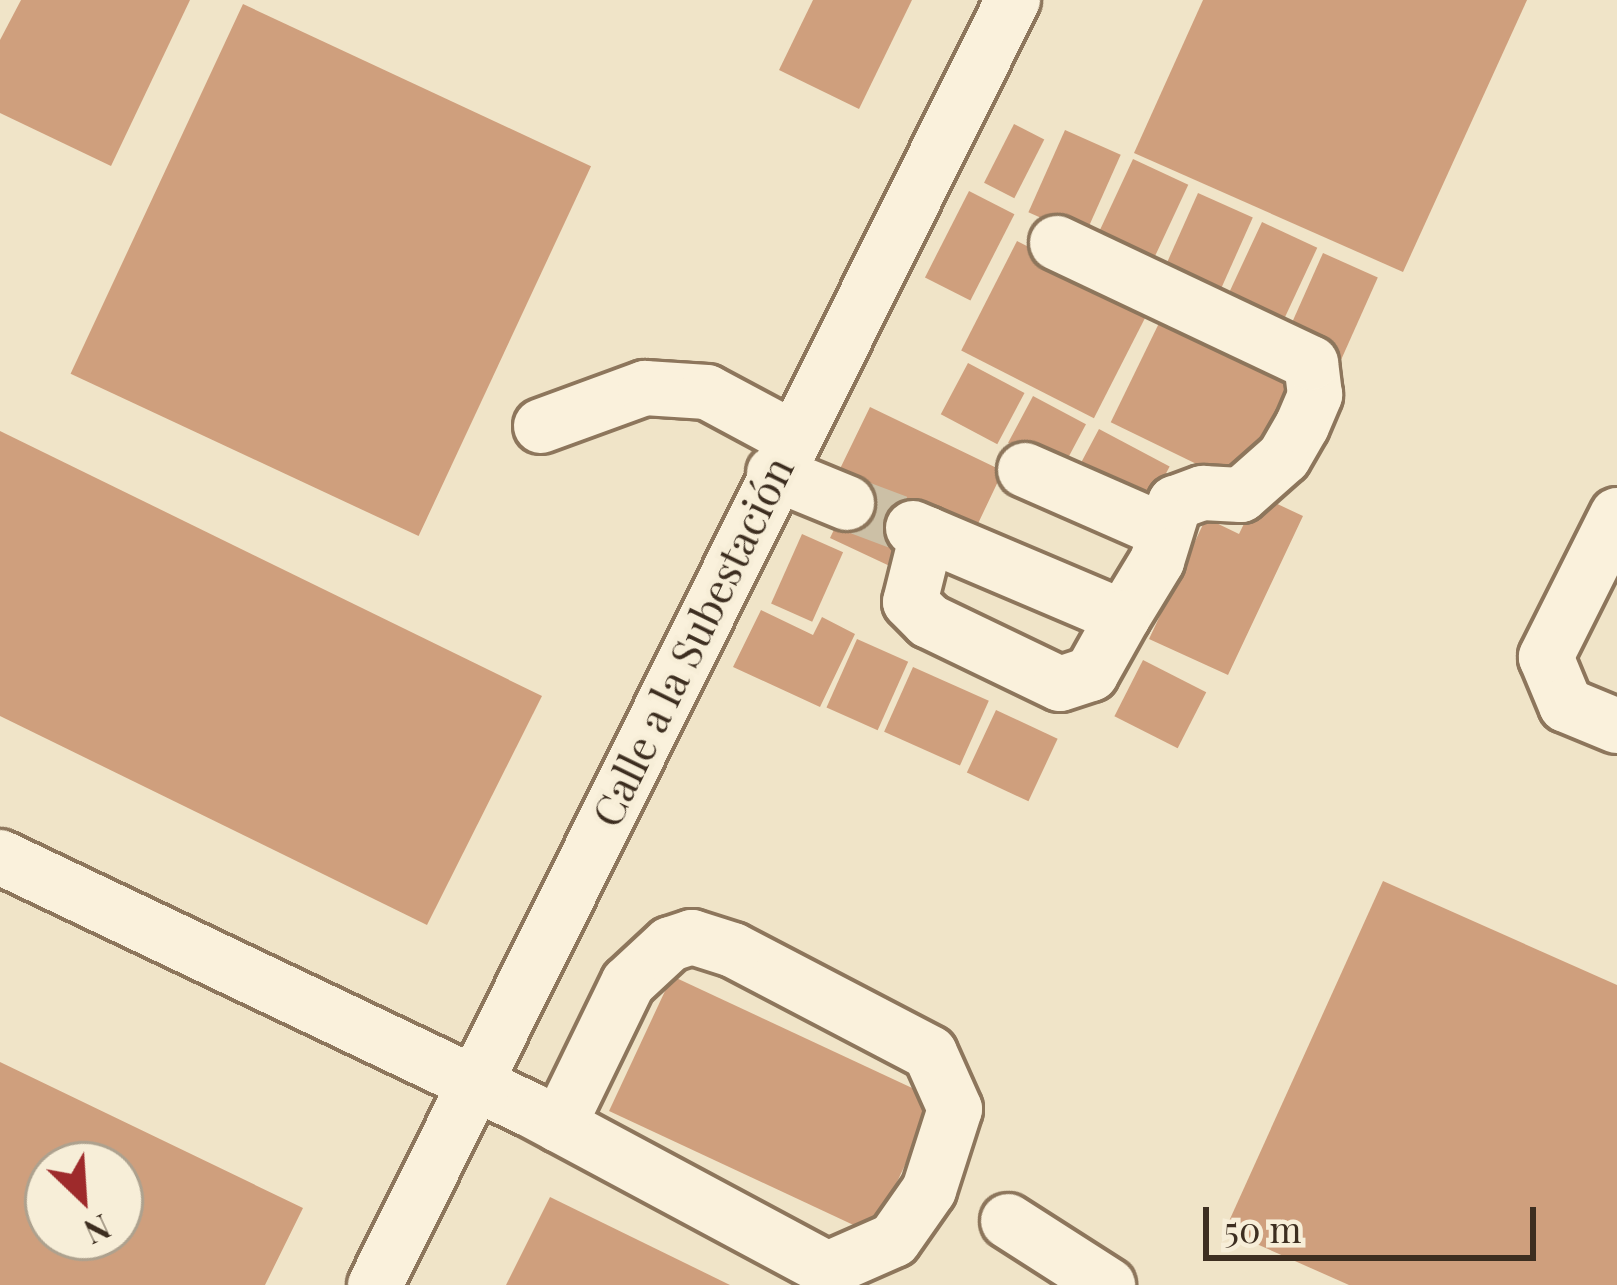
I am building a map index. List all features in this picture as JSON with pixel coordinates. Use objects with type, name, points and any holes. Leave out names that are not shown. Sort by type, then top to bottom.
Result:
[{"type":"street","name":"Calle a la Subestación","points":[[375,1285],[782,455],[1013,0]]},
{"type":"street","points":[[1057,243],[1272,342],[1316,372],[1302,426],[1259,484],[1241,495],[1203,493],[1175,503],[1162,530],[1157,561],[1091,674],[1060,684],[929,620],[910,602],[920,531],[1123,617]]},
{"type":"street","points":[[542,426],[645,388],[707,392],[847,503]]},
{"type":"street","points":[[1025,470],[1162,530]]},
{"type":"street","points":[[1617,515],[1546,657],[1566,705],[1617,727]]},
{"type":"street","points":[[0,857],[560,1125],[824,1277],[894,1240],[929,1190],[955,1109],[931,1053],[733,950],[692,937],[670,944],[628,983],[560,1125]]},
{"type":"street","points":[[1008,1221],[1108,1285]]},
{"type":"building","points":[[21,0],[190,0],[111,166],[0,113],[0,40]]},
{"type":"building","points":[[813,0],[912,0],[859,109],[779,70]]},
{"type":"building","points":[[1203,0],[1527,0],[1403,272],[1134,153]]},
{"type":"building","points":[[243,4],[591,166],[419,536],[71,374]]},
{"type":"building","points":[[1014,124],[1044,139],[1014,198],[984,183]]},
{"type":"building","points":[[1065,130],[1121,155],[1084,237],[1028,212]]},
{"type":"building","points":[[1133,159],[1188,185],[1149,268],[1094,242]]},
{"type":"building","points":[[969,191],[1014,214],[970,301],[925,277]]},
{"type":"building","points":[[1198,193],[1253,217],[1216,300],[1161,275]]},
{"type":"building","points":[[1262,222],[1317,248],[1278,331],[1223,305]]},
{"type":"building","points":[[1017,241],[1150,309],[1094,418],[961,351]]},
{"type":"building","points":[[1323,253],[1378,277],[1341,360],[1286,335]]},
{"type":"building","points":[[1162,317],[1298,383],[1246,488],[1111,422]]},
{"type":"building","points":[[968,363],[1025,393],[997,444],[941,414]]},
{"type":"building","points":[[1033,396],[1086,424],[1061,471],[1008,443]]},
{"type":"building","points":[[870,407],[1003,471],[974,532],[894,568],[830,538],[855,486],[836,477]]},
{"type":"building","points":[[1099,429],[1170,467],[1143,517],[1072,479]]},
{"type":"building","points":[[0,431],[542,696],[427,925],[0,716]]},
{"type":"building","points":[[1258,495],[1303,516],[1228,675],[1149,639],[1206,518],[1239,534]]},
{"type":"building","points":[[802,534],[843,552],[812,622],[771,603]]},
{"type":"building","points":[[761,610],[813,635],[822,617],[855,634],[820,707],[733,667]]},
{"type":"building","points":[[857,639],[908,662],[878,730],[826,708]]},
{"type":"building","points":[[1143,660],[1206,692],[1178,748],[1114,716]]},
{"type":"building","points":[[913,667],[989,701],[960,766],[884,732]]},
{"type":"building","points":[[996,710],[1058,739],[1028,801],[967,773]]},
{"type":"building","points":[[1383,881],[1617,985],[1617,1285],[1349,1285],[1225,1230]]},
{"type":"building","points":[[672,976],[936,1099],[873,1234],[609,1111]]},
{"type":"building","points":[[0,1062],[303,1208],[265,1285],[0,1285]]},
{"type":"building","points":[[550,1197],[730,1285],[506,1285]]},
{"type":"tunnel","points":[[847,503],[913,528]]}]
